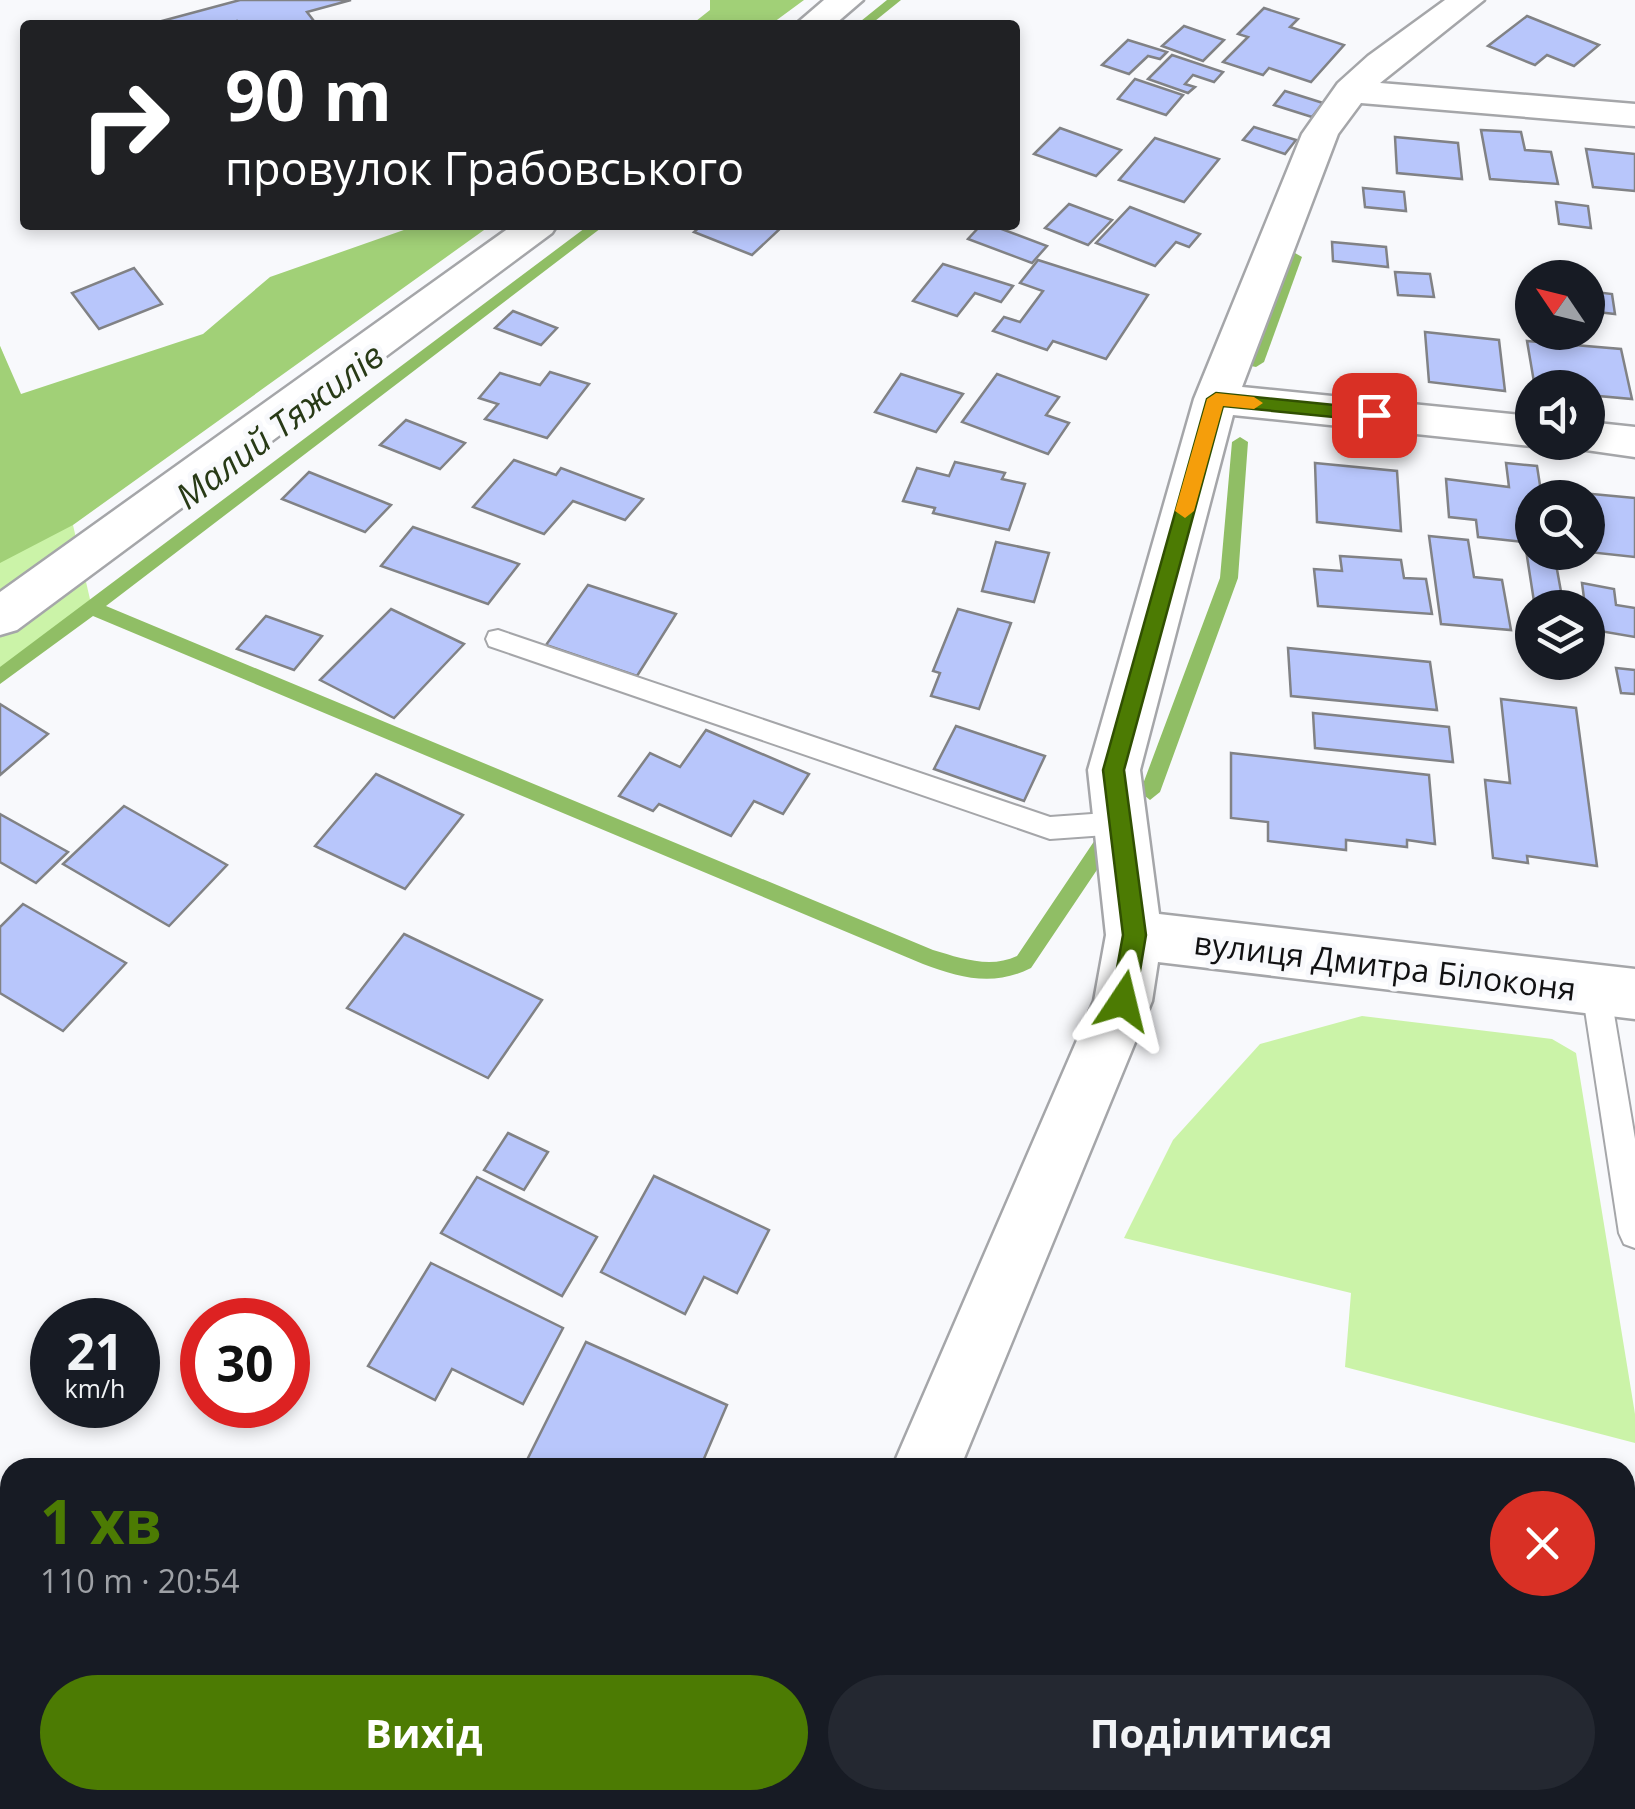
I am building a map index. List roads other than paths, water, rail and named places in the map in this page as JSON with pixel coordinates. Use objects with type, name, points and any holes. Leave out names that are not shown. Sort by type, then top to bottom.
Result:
[{"type":"street","points":[[819,20],[846,0]]},
{"type":"street","points":[[930,1458],[1123,1001],[1134,935],[1114,770],[1216,399],[1320,134],[1350,91],[1380,63],[1466,0]]},
{"type":"street","points":[[1350,91],[1635,115]]},
{"type":"street","points":[[0,617],[531,230]]},
{"type":"street","points":[[1216,399],[1515,429]]},
{"type":"street","points":[[1605,439],[1635,442]]},
{"type":"street","name":"вулиця Дмитра Білоконя","points":[[1134,935],[1615,992]]},
{"type":"lane","points":[[498,639],[1050,828],[1120,822]]},
{"type":"lane","points":[[1615,992],[1635,1233]]},
{"type":"waterway","name":"Малий Тяжилів","points":[[869,20],[895,0]]},
{"type":"waterway","name":"Малий Тяжилів","points":[[0,677],[591,230]]},
{"type":"waterway","points":[[1256,362],[1295,257]]},
{"type":"waterway","points":[[1150,792],[1229,578],[1240,442]]},
{"type":"waterway","points":[[92,608],[930,958],[966,968],[1001,971],[1024,962],[1106,840]]}]
